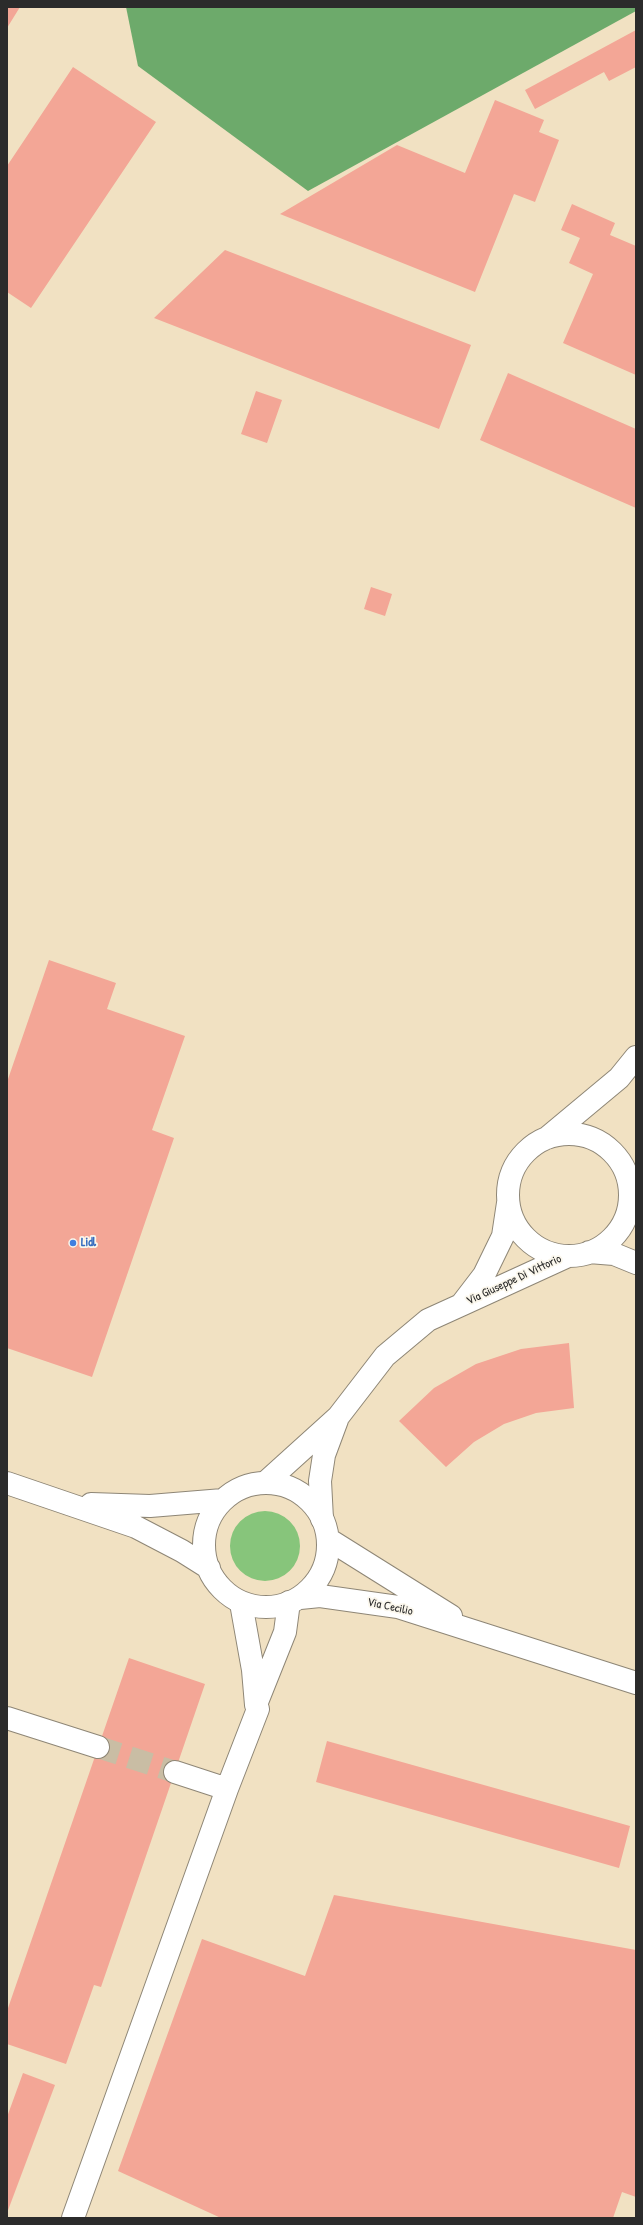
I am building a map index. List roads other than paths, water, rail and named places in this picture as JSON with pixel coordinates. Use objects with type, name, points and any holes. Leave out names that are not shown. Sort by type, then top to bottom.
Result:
[{"type":"main road","points":[[546,1139],[619,1078],[636,1057]]},
{"type":"main road","points":[[589,1252],[607,1243],[621,1227],[633,1202],[630,1186],[623,1166],[610,1150],[593,1138],[574,1134],[554,1135],[537,1143],[522,1156],[512,1172],[508,1191],[510,1211],[518,1228],[532,1243],[549,1252],[568,1256],[589,1252],[614,1254],[636,1263]]},
{"type":"main road","name":"Via Giuseppe Di Vittorio","points":[[461,1305],[484,1275],[503,1236],[509,1200]]},
{"type":"main road","name":"Via Giuseppe Di Vittorio","points":[[266,1483],[338,1417],[385,1356],[428,1320],[568,1256]]},
{"type":"main road","name":"Via Giuseppe Di Vittorio","points":[[322,1519],[320,1481],[324,1454],[338,1417]]},
{"type":"main road","points":[[7,1482],[136,1527],[182,1551],[209,1568]]},
{"type":"main road","points":[[266,1483],[282,1485],[297,1492],[310,1501],[322,1519],[328,1540],[328,1556],[323,1572],[313,1586],[295,1600],[283,1605],[262,1607],[241,1603],[226,1592],[213,1578],[206,1560],[204,1541],[207,1526],[214,1512],[223,1500],[236,1491],[250,1485],[266,1483]]},
{"type":"main road","points":[[69,1504],[150,1506],[223,1500]]},
{"type":"main road","name":"Via Cecilio","points":[[328,1540],[478,1632]]},
{"type":"main road","name":"Via Cecilio","points":[[295,1600],[320,1596],[398,1607],[636,1683]]},
{"type":"main road","points":[[256,1705],[285,1632],[295,1600]]},
{"type":"main road","points":[[73,2218],[227,1788],[258,1709],[256,1705],[253,1670],[241,1603]]},
{"type":"main road","points":[[7,1718],[98,1747]]},
{"type":"main road","points":[[175,1772],[227,1788]]},
{"type":"tunnel","points":[[98,1747],[175,1772]]},
{"type":"place","name":"Lidl","points":[[73,1243]]}]
